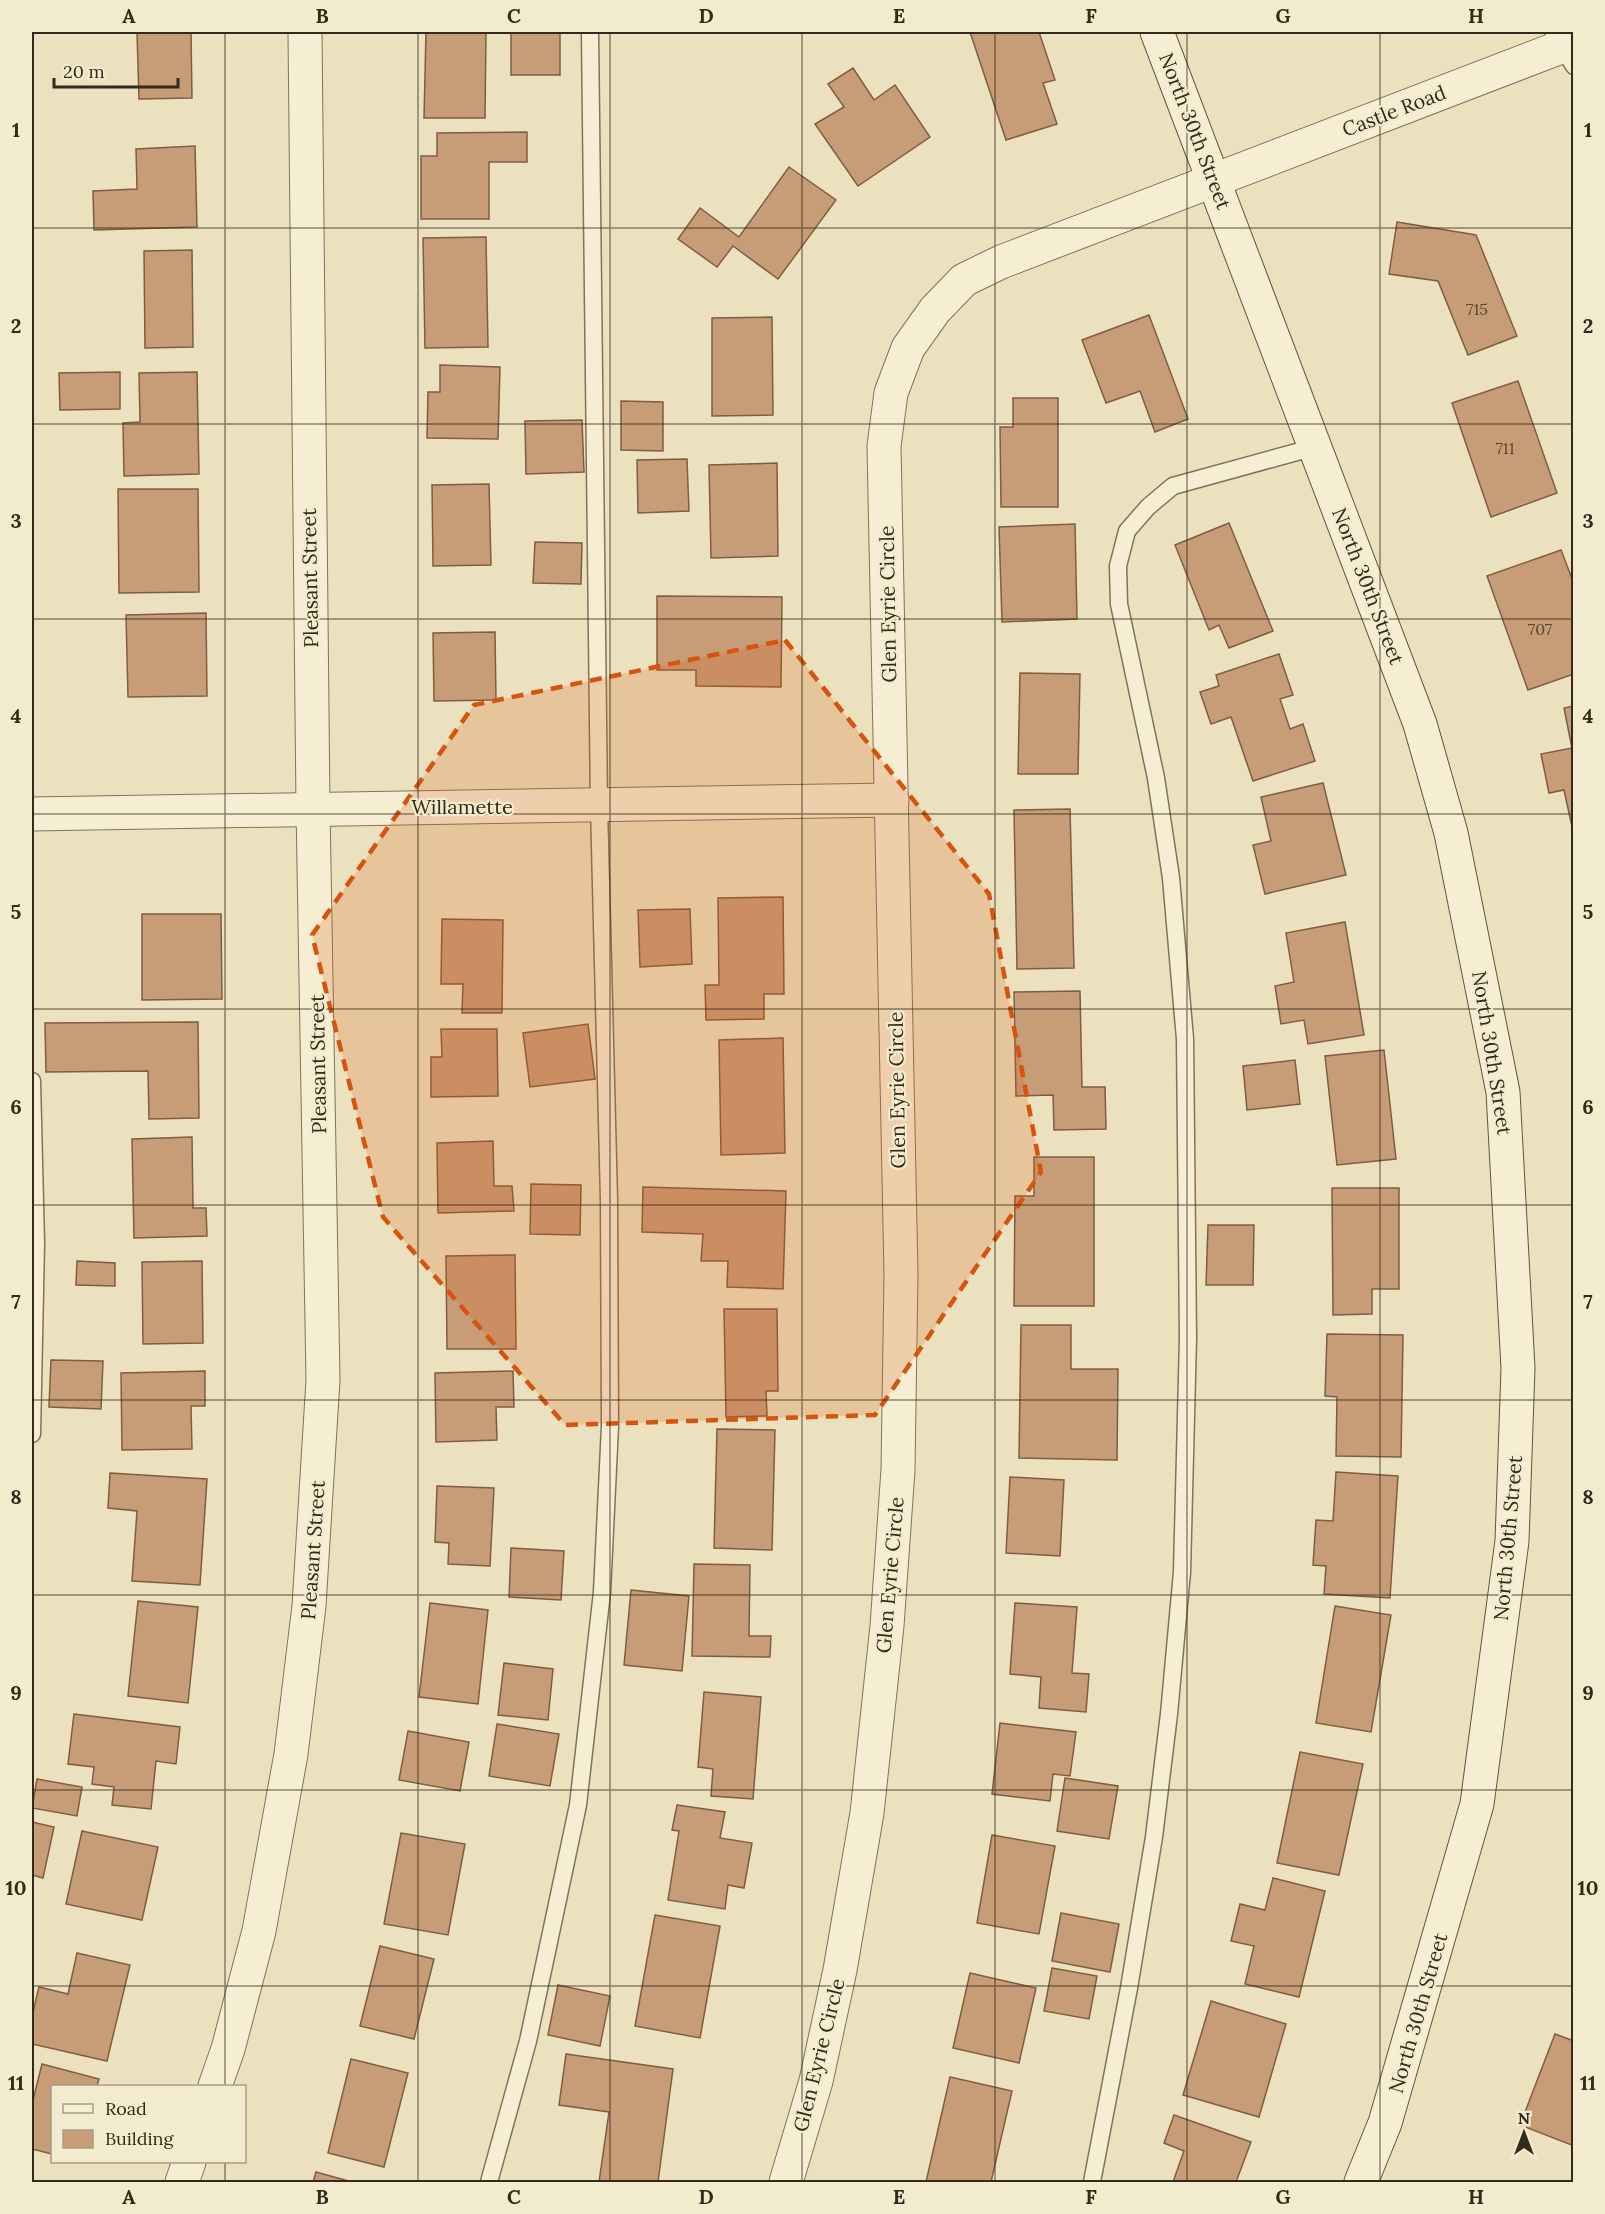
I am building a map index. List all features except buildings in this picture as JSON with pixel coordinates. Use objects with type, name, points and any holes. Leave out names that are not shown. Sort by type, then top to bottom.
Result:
[{"type":"street","name":"Pleasant Street","points":[[215,2085],[228,2049],[260,1930],[291,1754],[310,1595],[324,1380],[313,808],[304,32]]},
{"type":"street","name":"North 30th Street","points":[[1157,32],[1420,724],[1451,833],[1503,1092],[1518,1368],[1512,1541],[1477,1804],[1385,2123],[1361,2182]]},
{"type":"street","name":"Castle Road","points":[[1214,180],[1566,47]]},
{"type":"street","name":"Glen Eyrie Circle","points":[[786,2182],[816,2081],[840,1970],[867,1813],[887,1626],[898,1470],[901,1274],[884,446],[891,393],[908,348],[934,310],[964,280],[1001,262],[1214,180]]},
{"type":"street","name":"Willamette","points":[[32,814],[892,800]]},
{"type":"street","points":[[182,2182],[189,2163]]},
{"type":"lane","points":[[489,2182],[528,2041],[578,1805],[602,1592],[610,1426],[609,1200],[599,806],[590,32]]},
{"type":"lane","points":[[1092,2182],[1133,1965],[1154,1837],[1169,1714],[1182,1572],[1188,1338],[1185,1039],[1171,878],[1156,778],[1119,604],[1118,566],[1127,531],[1148,507],[1173,486],[1315,447]]},
{"type":"lane","points":[[32,1081],[36,1243],[32,1434]]},
{"type":"highlighted area","points":[[785,640],[989,894],[1041,1172],[875,1415],[565,1425],[383,1217],[312,935],[474,705]]}]
